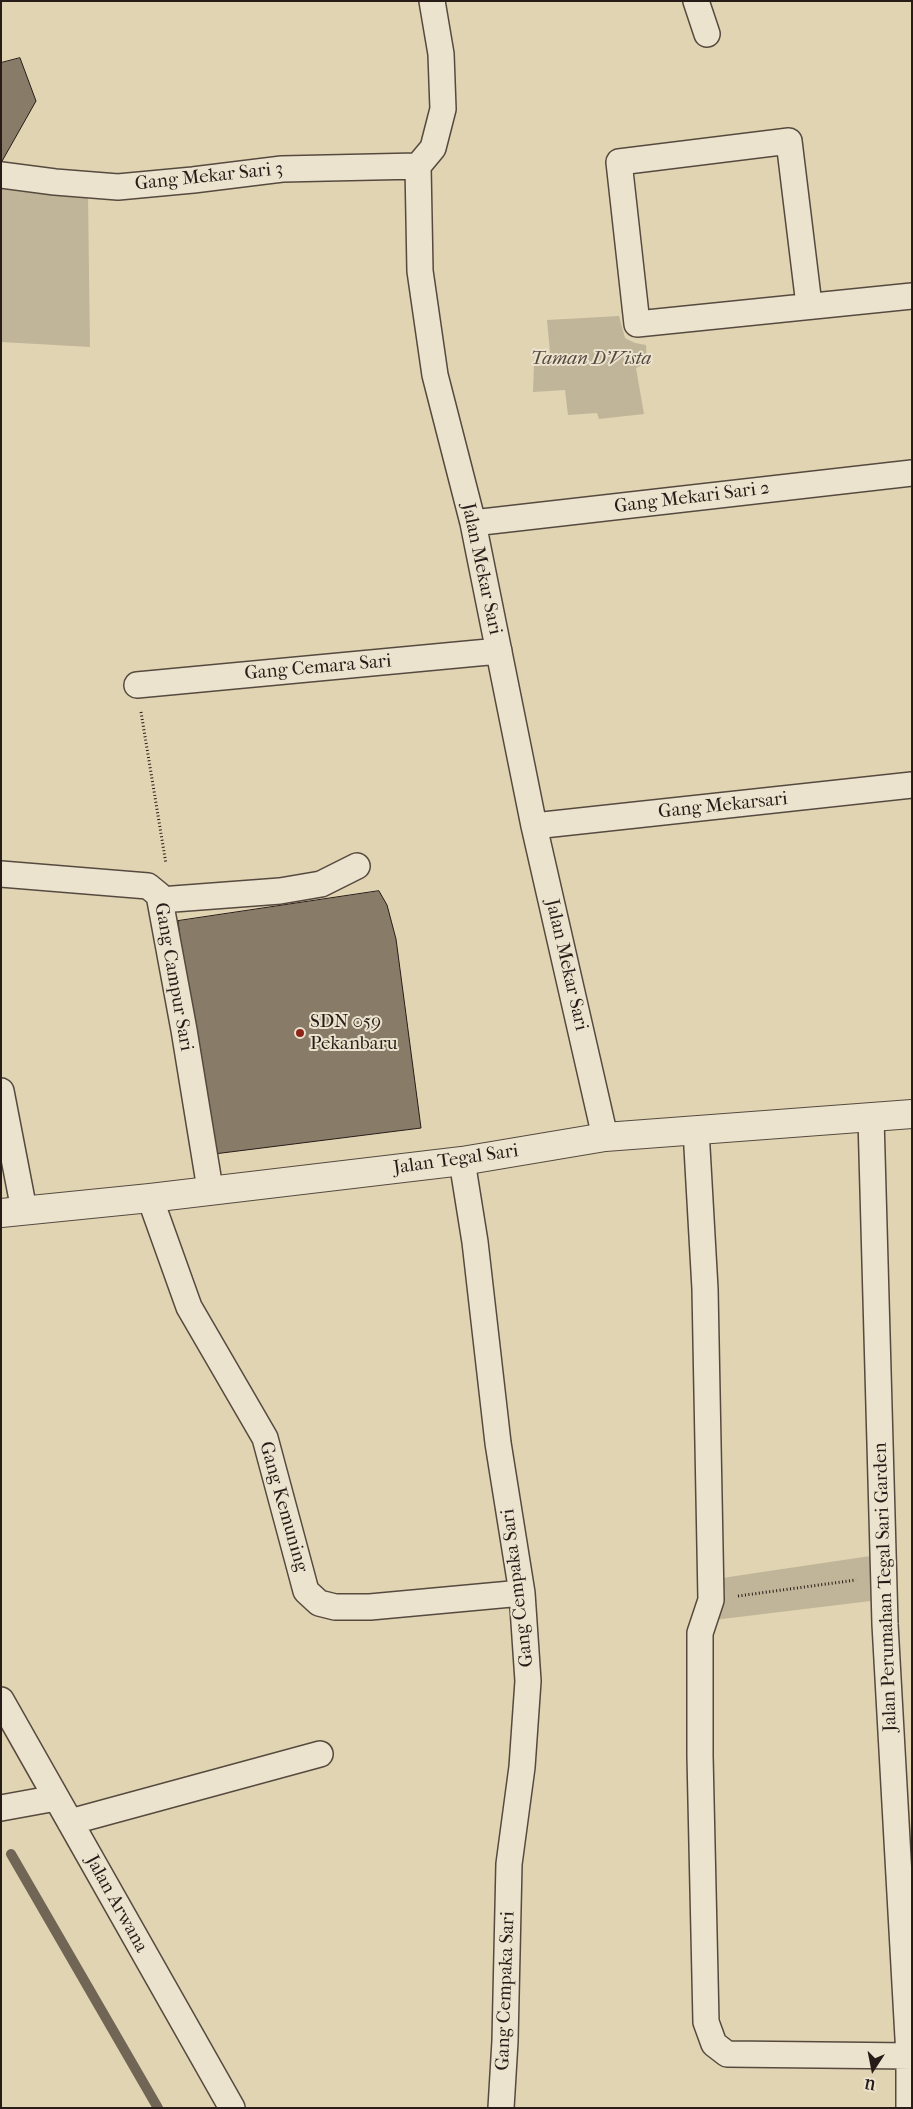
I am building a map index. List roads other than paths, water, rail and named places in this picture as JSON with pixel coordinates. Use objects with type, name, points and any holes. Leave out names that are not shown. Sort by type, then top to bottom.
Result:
[{"type":"street","points":[[696,1],[707,34]]},
{"type":"street","points":[[418,166],[433,148],[443,109],[439,2]]},
{"type":"street","points":[[809,306],[789,141],[619,162],[637,324],[912,296]]},
{"type":"street","name":"Gang Mekar Sari 3","points":[[1,175],[118,187],[282,169],[418,166]]},
{"type":"street","name":"Jalan Mekar Sari","points":[[418,166],[420,271],[435,375],[473,523],[534,826],[605,1137]]},
{"type":"street","name":"Gang Mekari Sari 2","points":[[473,523],[912,473]]},
{"type":"street","name":"Gang Cemara Sari","points":[[137,685],[499,651]]},
{"type":"street","name":"Gang Mekarsari","points":[[534,826],[912,785]]},
{"type":"street","points":[[166,900],[280,891],[321,884],[357,866]]},
{"type":"street","name":"Gang Campur Sari","points":[[1,874],[148,886],[166,900],[210,1189]]},
{"type":"street","points":[[1,1091],[12,1212]]},
{"type":"street","name":"Jalan Tegal Sari","points":[[12,1212],[150,1198],[210,1189],[462,1161],[605,1137],[912,1114]]},
{"type":"street","name":"Jalan Perumahan Tegal Sari Garden","points":[[871,1118],[884,1576],[910,2056],[909,2108]]},
{"type":"street","points":[[696,1130],[705,1289],[711,1600],[700,1633],[700,1756],[706,2022],[714,2044],[727,2054],[910,2056]]},
{"type":"street","name":"Gang Cempaka Sari","points":[[462,1161],[475,1242],[498,1443],[522,1593],[528,1681],[522,1767],[509,1864],[505,2041],[501,2108]]},
{"type":"street","name":"Gang Kemuning","points":[[150,1198],[189,1307],[265,1438],[306,1591],[319,1603],[335,1607],[370,1607],[522,1593]]},
{"type":"street","name":"Jalan Arwana","points":[[1,1700],[232,2108]]},
{"type":"street","points":[[70,1822],[320,1754]]},
{"type":"street","points":[[1,1808],[56,1798]]},
{"type":"waterway","points":[[11,1854],[158,2108]]},
{"type":"place","name":"SDN 059 Pekanbaru","points":[[300,1033]]},
{"type":"park label","name":"Taman D'Vista","points":[[591,359]]}]
